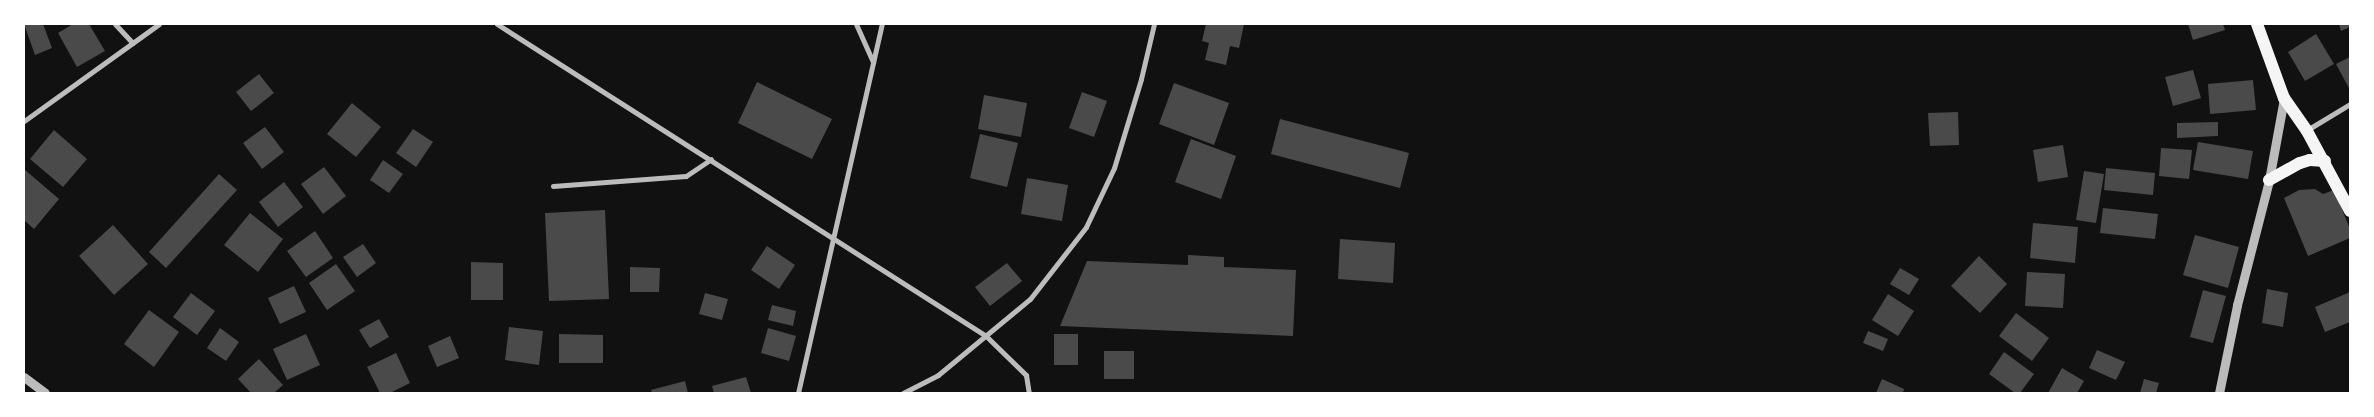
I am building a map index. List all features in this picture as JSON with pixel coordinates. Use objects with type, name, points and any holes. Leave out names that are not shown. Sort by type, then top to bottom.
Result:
[{"type":"main road","points":[[2257,24],[2284,98],[2325,161],[2350,211]]},
{"type":"main road","points":[[2269,180],[2300,163],[2310,160],[2325,161]]},
{"type":"street","points":[[116,24],[133,43]]},
{"type":"street","points":[[24,121],[159,24]]},
{"type":"street","points":[[496,24],[986,336],[1026,375],[1029,393]]},
{"type":"street","points":[[856,24],[873,62]]},
{"type":"street","points":[[798,393],[882,24]]},
{"type":"street","points":[[904,393],[938,375],[1030,299],[1086,227],[1114,168],[1141,79],[1154,24]]},
{"type":"street","points":[[2219,393],[2237,305],[2269,180],[2284,98]]},
{"type":"street","points":[[2307,131],[2350,104]]},
{"type":"street","points":[[553,186],[686,176],[710,159]]},
{"type":"street","points":[[24,377],[45,393]]},
{"type":"building","points":[[24,24],[43,24],[52,48],[35,55]]},
{"type":"building","points":[[73,24],[89,24],[105,51],[77,67],[58,33]]},
{"type":"building","points":[[1206,24],[1244,24],[1239,48],[1230,46],[1226,65],[1205,60],[1209,43],[1202,41]]},
{"type":"building","points":[[2188,24],[2223,24],[2225,30],[2193,40]]},
{"type":"building","points":[[2339,24],[2350,24],[2350,27],[2341,31]]},
{"type":"building","points":[[2316,34],[2334,64],[2305,81],[2288,52]]},
{"type":"building","points":[[2350,57],[2350,90],[2336,64]]},
{"type":"building","points":[[2193,70],[2201,98],[2173,106],[2165,77]]},
{"type":"building","points":[[259,74],[274,93],[251,111],[236,92]]},
{"type":"building","points":[[2253,80],[2256,110],[2210,114],[2208,84]]},
{"type":"building","points":[[757,82],[832,119],[812,159],[738,123]]},
{"type":"building","points":[[1174,83],[1229,103],[1214,145],[1159,124]]},
{"type":"building","points":[[1082,92],[1107,101],[1094,137],[1069,128]]},
{"type":"building","points":[[984,95],[1027,103],[1021,137],[978,129]]},
{"type":"building","points":[[352,103],[381,127],[356,157],[327,134]]},
{"type":"building","points":[[1958,112],[1959,145],[1930,146],[1928,113]]},
{"type":"building","points":[[1280,119],[1409,153],[1400,188],[1271,154]]},
{"type":"building","points":[[2218,122],[2218,136],[2177,138],[2177,123]]},
{"type":"building","points":[[265,127],[284,152],[262,169],[243,143]]},
{"type":"building","points":[[413,129],[433,142],[416,167],[396,153]]},
{"type":"building","points":[[54,130],[87,159],[63,187],[30,159]]},
{"type":"building","points":[[980,134],[1018,143],[1007,187],[970,178]]},
{"type":"building","points":[[1191,139],[1236,156],[1221,199],[1175,182]]},
{"type":"building","points":[[2198,142],[2253,151],[2248,179],[2193,170]]},
{"type":"building","points":[[2063,145],[2068,177],[2038,182],[2033,150]]},
{"type":"building","points":[[2161,148],[2192,150],[2189,179],[2159,176]]},
{"type":"building","points":[[383,160],[403,174],[389,193],[370,180]]},
{"type":"building","points":[[324,167],[346,196],[323,214],[301,184]]},
{"type":"building","points":[[2106,168],[2155,173],[2153,195],[2104,190]]},
{"type":"building","points":[[24,169],[59,199],[34,229],[24,220]]},
{"type":"building","points":[[2084,171],[2104,174],[2096,223],[2076,220]]},
{"type":"building","points":[[219,174],[237,190],[166,268],[149,252]]},
{"type":"building","points":[[1027,178],[1068,185],[1062,221],[1021,214]]},
{"type":"building","points":[[284,182],[303,207],[278,227],[259,202]]},
{"type":"building","points":[[2315,189],[2323,194],[2334,190],[2350,229],[2350,238],[2308,256],[2284,198],[2299,190]]},
{"type":"building","points":[[2103,208],[2158,214],[2155,239],[2100,233]]},
{"type":"building","points":[[605,210],[609,299],[549,301],[545,213]]},
{"type":"building","points":[[250,213],[283,239],[258,272],[224,245]]},
{"type":"building","points":[[2033,223],[2078,227],[2075,263],[2030,258]]},
{"type":"building","points":[[113,225],[148,264],[114,295],[79,256]]},
{"type":"building","points":[[315,231],[333,258],[306,277],[287,251]]},
{"type":"building","points":[[2195,235],[2239,247],[2228,288],[2183,275]]},
{"type":"building","points":[[1340,239],[1395,243],[1393,283],[1338,279]]},
{"type":"building","points":[[363,244],[376,263],[357,277],[343,257]]},
{"type":"building","points":[[767,246],[795,265],[779,289],[751,270]]},
{"type":"building","points":[[1188,255],[1224,257],[1224,267],[1296,270],[1293,336],[1060,326],[1087,261],[1188,265]]},
{"type":"building","points":[[1979,256],[2007,284],[1980,313],[1951,286]]},
{"type":"building","points":[[471,262],[503,263],[503,300],[471,300]]},
{"type":"building","points":[[1007,263],[1022,281],[990,306],[975,287]]},
{"type":"building","points":[[336,264],[355,291],[327,310],[309,283]]},
{"type":"building","points":[[630,267],[660,268],[659,292],[630,292]]},
{"type":"building","points":[[1900,268],[1919,279],[1909,295],[1890,284]]},
{"type":"building","points":[[2027,272],[2065,274],[2063,308],[2025,306]]},
{"type":"building","points":[[294,286],[306,312],[280,324],[268,298]]},
{"type":"building","points":[[2267,289],[2288,293],[2283,327],[2262,323]]},
{"type":"building","points":[[2203,290],[2226,296],[2213,343],[2190,337]]},
{"type":"building","points":[[2350,292],[2350,322],[2325,332],[2315,307]]},
{"type":"building","points":[[191,293],[215,311],[197,335],[173,317]]},
{"type":"building","points":[[705,293],[728,299],[722,320],[699,314]]},
{"type":"building","points":[[1888,294],[1914,311],[1898,336],[1872,320]]},
{"type":"building","points":[[772,305],[796,311],[793,326],[768,320]]},
{"type":"building","points":[[149,310],[179,332],[154,367],[124,344]]},
{"type":"building","points":[[2016,313],[2049,338],[2032,361],[1999,336]]},
{"type":"building","points":[[379,319],[389,337],[370,348],[359,330]]},
{"type":"building","points":[[509,327],[543,331],[539,365],[505,360]]},
{"type":"building","points":[[220,328],[239,342],[226,361],[207,348]]},
{"type":"building","points":[[768,328],[796,336],[789,361],[761,353]]},
{"type":"building","points":[[1868,331],[1888,339],[1883,351],[1863,343]]},
{"type":"building","points":[[306,334],[320,365],[287,380],[273,349]]},
{"type":"building","points":[[559,334],[603,335],[603,363],[559,363]]},
{"type":"building","points":[[1054,334],[1078,334],[1078,365],[1054,365]]},
{"type":"building","points":[[450,336],[459,358],[437,367],[428,346]]},
{"type":"building","points":[[2097,350],[2125,362],[2116,380],[2089,368]]},
{"type":"building","points":[[1104,351],[1134,351],[1134,379],[1104,379]]},
{"type":"building","points":[[2004,352],[2034,374],[2020,393],[2015,393],[1989,374]]},
{"type":"building","points":[[396,353],[410,383],[390,393],[380,393],[367,367]]},
{"type":"building","points":[[259,359],[283,385],[274,393],[251,393],[238,379]]},
{"type":"building","points":[[2062,368],[2084,381],[2077,393],[2048,393]]},
{"type":"building","points":[[746,377],[751,393],[714,393],[712,386]]},
{"type":"building","points":[[1882,379],[1904,389],[1903,393],[1876,393]]},
{"type":"building","points":[[2144,379],[2159,383],[2156,393],[2140,393]]},
{"type":"building","points":[[685,381],[688,393],[652,393],[651,390]]}]
